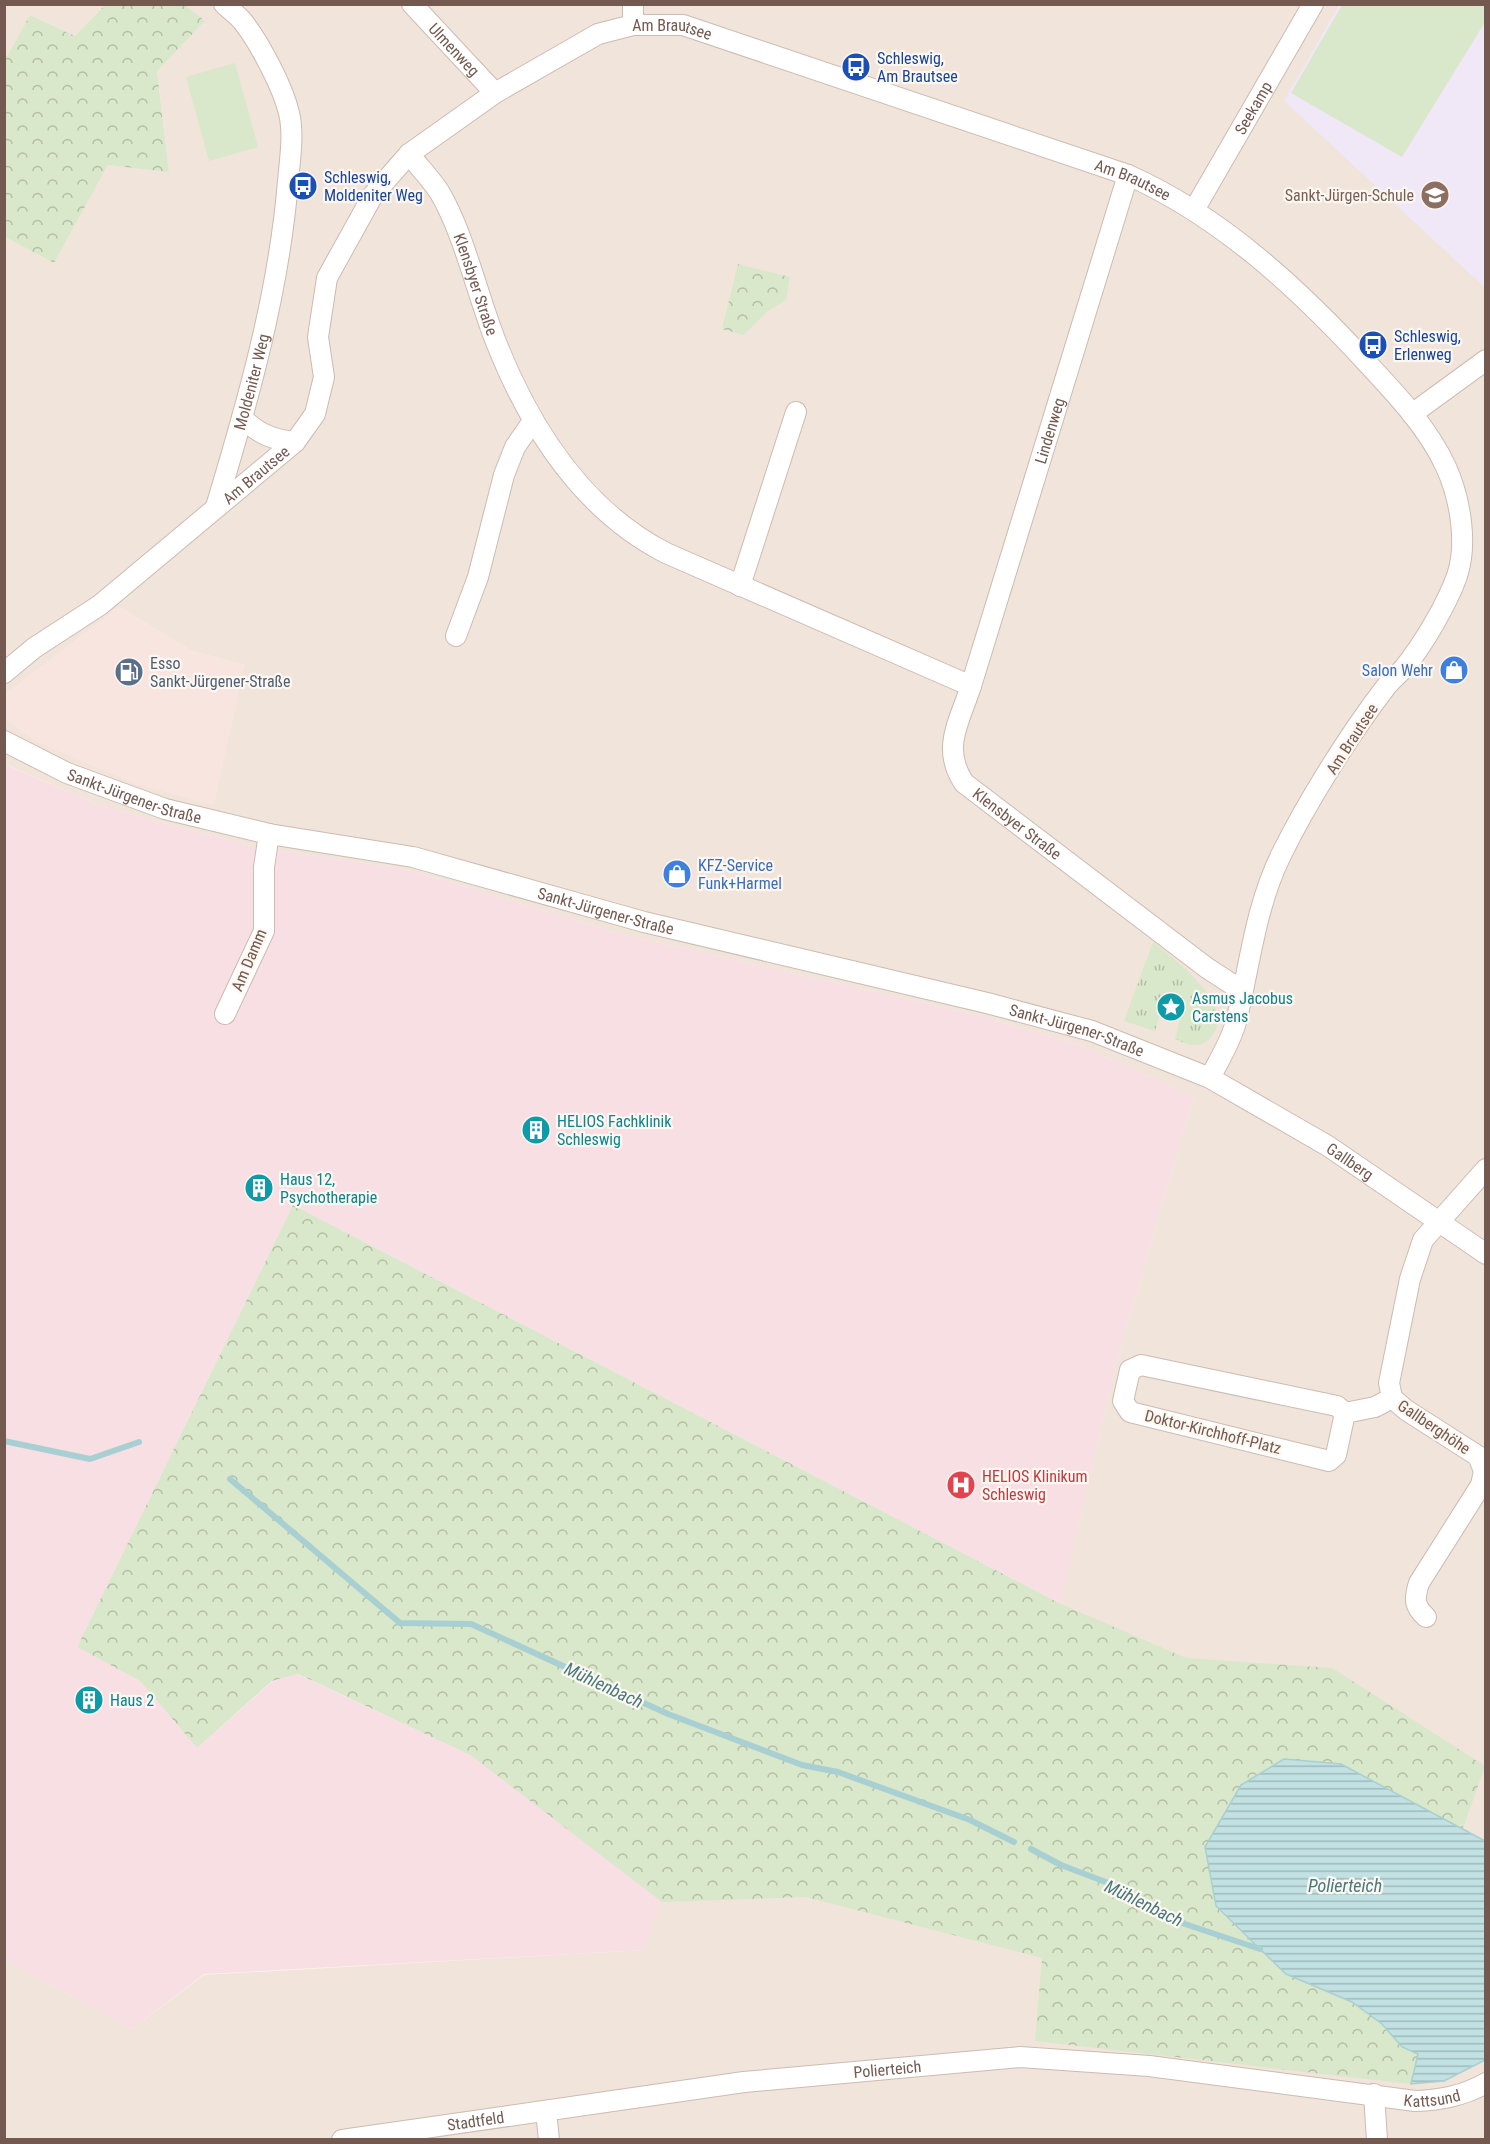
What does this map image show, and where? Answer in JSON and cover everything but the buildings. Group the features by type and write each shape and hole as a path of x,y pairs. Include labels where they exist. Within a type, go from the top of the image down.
{"street":[{"name":"Moldeniter Weg","path":"216,507 242,418 279,248 291,149 289,113 269,66 244,22 224,4"},
{"name":"Ulmenweg","path":"412,4 495,93"},
{"path":"633,4 633,25"},
{"name":"Seekamp","path":"1194,210 1313,4"},
{"name":"Am Brautsee","path":"216,507 295,442 315,414 324,377 318,337 327,278 373,195 409,154 495,93 598,34 633,25 683,25 1128,175 1159,189 1194,210 1258,257 1331,323 1412,414 1446,467 1463,526 1463,547 1458,573 1420,642 1405,666 1386,687 1349,743 1281,855 1260,906 1235,1024 1210,1078"},
{"name":"Klensbyer Straße","path":"409,154 440,193 497,344 533,421 562,465 602,510 649,544 971,686 951,750 955,769 964,783 1207,968 1241,990"},
{"name":"Lindenweg","path":"971,686 1128,175"},
{"path":"1412,414 1485,360"},
{"path":"740,585 796,412"},
{"name":"Am Brautsee","path":"242,418 255,430 273,440 295,442"},
{"path":"456,636 478,577 508,466 515,447 533,421"},
{"path":"4,673 34,648 100,605 216,507"},
{"name":"Sankt-Jürgener-Straße","path":"4,741 67,773 165,808 269,834 413,857 644,922 998,1005 1092,1031 1210,1078"},
{"name":"Am Damm","path":"225,1014 264,931 264,867 269,834"},
{"name":"Gallberg","path":"1210,1078 1329,1146 1485,1254"},
{"name":"Gallberghöhe","path":"1426,1617 1416,1607 1415,1596 1419,1583 1481,1485 1484,1471 1478,1456 1406,1410 1392,1398 1389,1383 1410,1279 1423,1240 1485,1169"},
{"name":"Doktor-Kirchhoff-Platz","path":"1141,1365 1337,1406 1345,1413 1336,1455 1329,1461 1130,1412 1123,1401 1130,1370 1141,1365"},
{"path":"1345,1413 1375,1407 1392,1398"},
{"name":"Polierteich","path":"546,2111 744,2082 1020,2057 1149,2066 1374,2094"},
{"name":"Kattsund","path":"1374,2094 1415,2101 1439,2100 1470,2092 1485,2083"},
{"path":"1374,2094 1377,2139"},
{"path":"546,2111 549,2139"},
{"name":"Stadtfeld","path":"342,2139 546,2111"}],"shaded area":[{"path":"5,5 105,5 75,36 30,15 5,60"},
{"path":"185,5 1485,5 1485,2139 5,2139 5,1960 132,2029 204,1975 644,1950 472,1756 1061,1603 1115,1367 1194,1096 1079,1045 974,1014 628,936 406,869 255,847 104,807 5,764 5,718 39,743 245,665 192,651 119,607 5,695 5,237 54,263 108,165 169,171 157,71 205,21"},
{"name":"Sankt-Jürgen-Schule","path":"1339,5 1485,5 1485,288 1284,101"},
{"path":"119,607 192,651 245,665 214,805 136,784 39,743 5,718 5,695"},
{"name":"HELIOS Klinikum Schleswig","path":"4,764 104,807 255,847 406,869 628,936 974,1014 1079,1045 1194,1096 1115,1367 1061,1604 293,1205 77,1647 140,1681 197,1748 273,1681 297,1674 472,1756 662,1902 644,1950 204,1974 132,2029 5,1960"}],"green space":[{"path":"105,5 185,5 205,21 157,71 169,172 108,165 54,263 5,237 5,60 30,15 75,36"},
{"path":"1342,5 1485,5 1485,22 1402,157 1291,93"},
{"path":"235,63 258,147 209,161 186,77"},
{"path":"738,264 790,277 786,300 768,311 743,335 722,329"},
{"path":"1153,942 1189,972 1211,999 1217,1013 1217,1027 1209,1039 1201,1044 1192,1045 1175,1039 1183,1006 1164,1001 1155,1031 1124,1021"},
{"path":"293,1205 1061,1604 1186,1658 1332,1668 1485,1766 1463,1828 1485,1841 1485,2060 1444,2081 1411,2084 1035,2041 1042,1958 806,1897 662,1902 472,1756 298,1674 272,1681 197,1748 140,1681 77,1647"}],"water":[{"name":"Polierteich","path":"1284,1759 1341,1764 1485,1841 1485,2060 1444,2081 1411,2084 1418,2054 1402,2047 1382,2024 1352,2002 1286,1974 1216,1906 1205,1847 1241,1785"}],"waterway":[{"name":"Mühlenbach","path":"4,1441 90,1459 139,1442"},
{"name":"Mühlenbach","path":"230,1479 400,1623 471,1624 668,1714 802,1765 838,1772 970,1820 1014,1842"},
{"name":"Mühlenbach","path":"1031,1849 1061,1865 1111,1884 1185,1924 1260,1949"}],"place":[{"name":"Schleswig, Am Brautsee","path":"856,67"},
{"name":"Schleswig, Moldeniter Weg","path":"303,186"},
{"name":"Sankt-Jürgen-Schule","path":"1435,195"},
{"name":"Schleswig, Erlenweg","path":"1373,345"},
{"name":"Salon Wehr","path":"1454,670"},
{"name":"Esso Sankt-Jürgener-Straße","path":"129,672"},
{"name":"KFZ-Service Funk+Harmel","path":"677,874"},
{"name":"Asmus Jacobus Carstens","path":"1171,1007"},
{"name":"HELIOS Fachklinik Schleswig","path":"536,1130"},
{"name":"Haus 12, Psychotherapie","path":"259,1188"},
{"name":"HELIOS Klinikum Schleswig","path":"961,1485"},
{"name":"Haus 2","path":"89,1700"}]}
